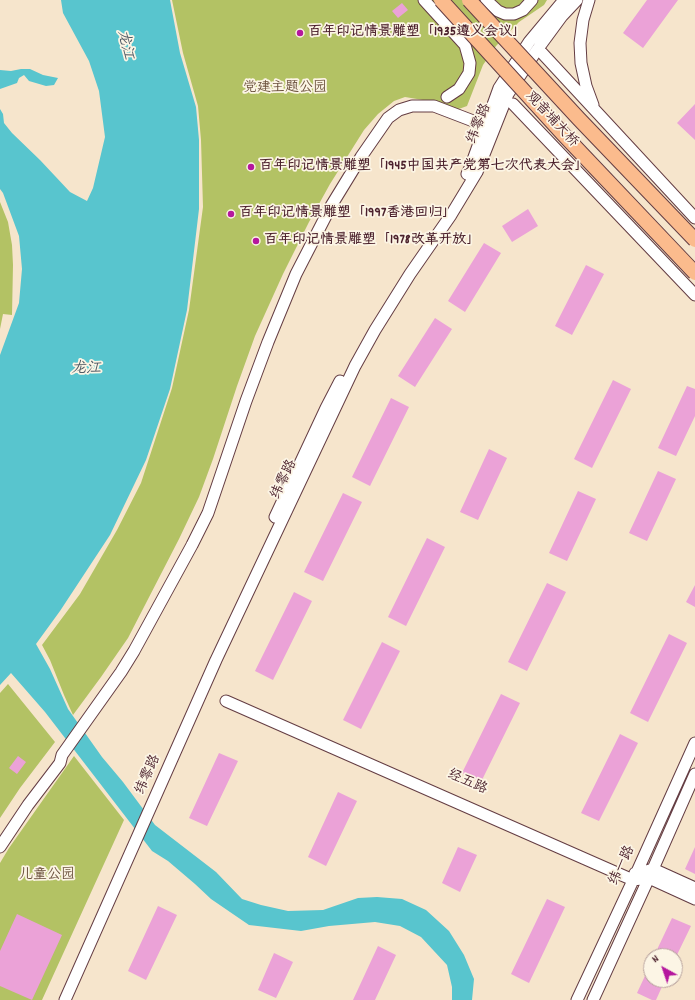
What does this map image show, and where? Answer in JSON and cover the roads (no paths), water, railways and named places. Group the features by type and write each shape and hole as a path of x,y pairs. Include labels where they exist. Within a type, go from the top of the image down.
{"main road":[{"name":"观音埔大桥","path":"441,0 563,134 695,273"},
{"name":"观音埔大桥","path":"469,0 579,119 695,240"}],"street":[{"path":"424,0 465,46 470,63 469,73 466,79 459,89 447,97"},
{"path":"486,0 498,11 505,14 514,14 523,10 532,0"},
{"name":"纬零路","path":"58,1000 210,658 326,408 370,327 447,210 470,168 499,88 530,42 564,0"},
{"name":"纬零路","path":"65,1000 216,660 355,366 375,330 410,274 451,215 476,172 508,94 537,50 562,16 577,0"},
{"path":"590,0 583,20 580,44 586,86 594,110"},
{"path":"542,53 695,218"},
{"path":"513,104 695,295"},
{"path":"0,847 28,805 60,763 62,755 121,672 192,545 208,513 246,401 296,274 331,206 361,157 388,118 398,110 412,106 434,106 481,124"},
{"name":"经五路","path":"226,698 634,877"},
{"name":"纬一路","path":"577,1000 695,743"},
{"name":"纬一路","path":"593,1000 695,774"},
{"path":"651,873 695,899"},
{"path":"634,877 651,873 695,888"}],"water":[{"name":"龙江","path":"61,0 170,0 180,53 196,107 199,140 199,209 187,310 170,389 146,460 110,535 60,611 36,644 50,669 68,709 102,757 155,825 216,872 242,899 288,911 323,910 358,898 377,897 402,899 426,910 449,931 464,955 474,979 472,1000 452,1000 452,987 447,965 421,937 400,926 375,922 329,926 301,931 249,925 211,899 168,861 152,851 45,712 11,673 0,685 0,355 19,303 22,269 19,236 3,193 0,189 0,109 3,114 4,123 12,133 70,192 87,201 93,188 105,137 99,91 89,61 63,13"},
{"path":"30,69 43,75 58,78 54,85 46,86 29,81 24,75 19,78 17,83 0,89 0,70 11,71"}],"place":[{"name":"百年印记情景雕塑「1935遵义会议」","path":"300,33"},
{"name":"百年印记情景雕塑「1945中国共产党第七次代表大会」","path":"251,167"},
{"name":"百年印记情景雕塑「1997香港回归」","path":"231,214"},
{"name":"百年印记情景雕塑「1978改革开放」","path":"256,241"}],"park label":[{"name":"党建主题公园","path":"285,89"},
{"name":"儿童公园","path":"47,876"}]}
